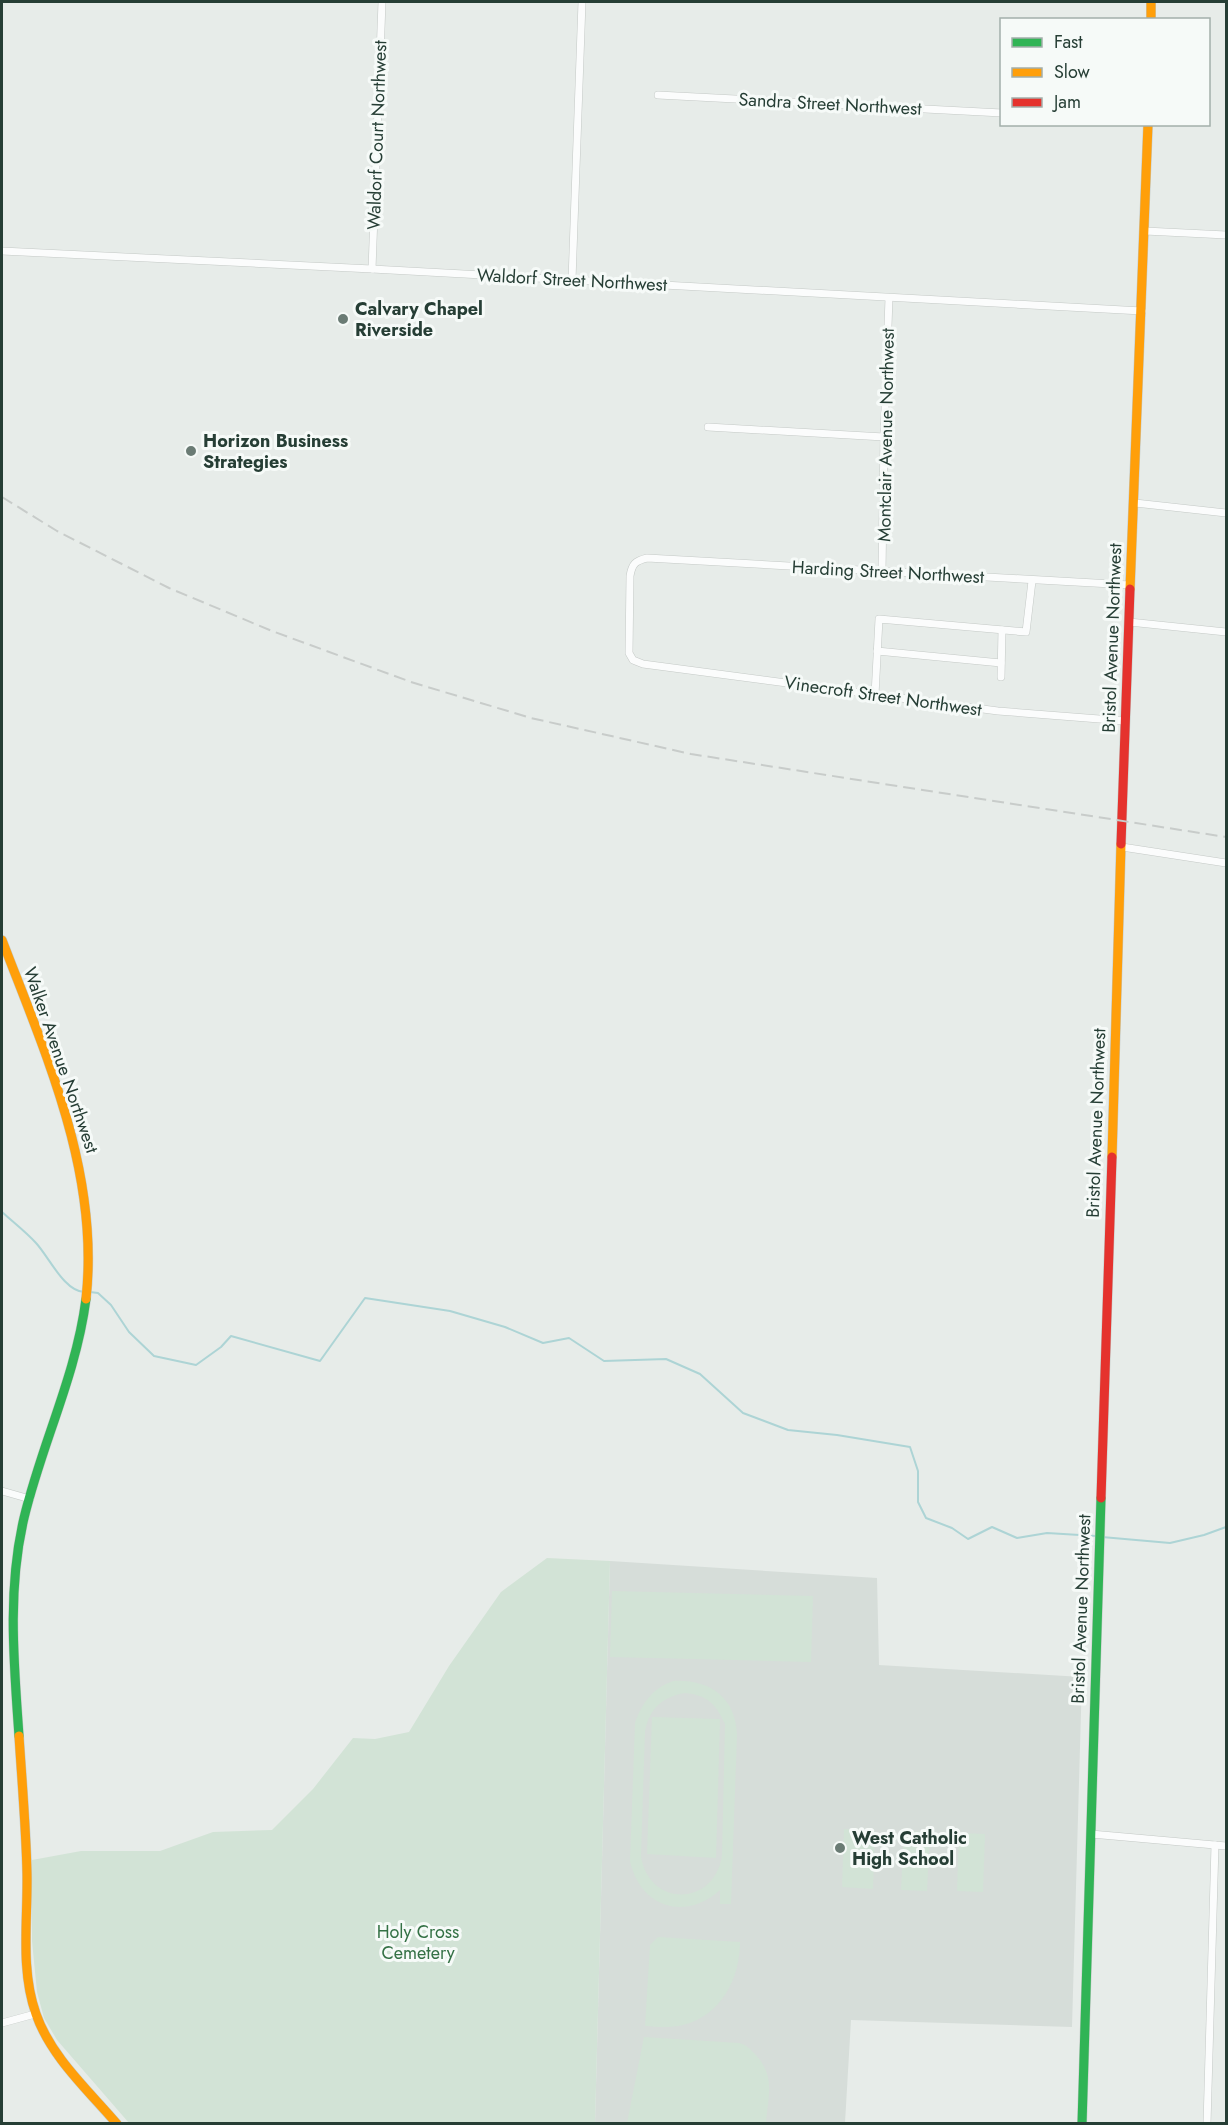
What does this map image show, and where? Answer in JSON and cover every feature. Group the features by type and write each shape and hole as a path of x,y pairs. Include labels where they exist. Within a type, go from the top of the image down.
{"street":[{"name":"Waldorf Court Northwest","path":"372,269 382,2"},
{"path":"572,280 582,2"},
{"path":"1151,2 1151,18"},
{"name":"Sandra Street Northwest","path":"657,95 1000,113"},
{"name":"Bristol Avenue Northwest","path":"1082,2124 1128,622 1135,504 1148,126"},
{"path":"1144,231 1227,235"},
{"name":"Waldorf Street Northwest","path":"2,251 1142,311"},
{"name":"Montclair Avenue Northwest","path":"882,572 889,298"},
{"path":"708,427 884,436"},
{"path":"1135,504 1227,513"},
{"name":"Harding Street Northwest","path":"643,664 633,660 629,653 630,576 632,565 647,558 1130,585"},
{"path":"875,695 879,618 1026,632 1032,580"},
{"path":"1128,622 1227,632"},
{"path":"1001,677 1002,630"},
{"path":"878,651 1001,663"},
{"name":"Vinecroft Street Northwest","path":"643,664 998,711 1125,721"},
{"path":"1122,847 1227,863"},
{"name":"Walker Avenue Northwest","path":"2,940 67,1116 79,1160 87,1219 89,1266 81,1334 69,1382 30,1498 19,1539 12,1606 27,1872 27,1969 35,2014 47,2037 62,2060 113,2121"},
{"path":"2,1491 30,1498"},
{"path":"1091,1834 1227,1846"},
{"path":"1207,2124 1215,1845"},
{"path":"2,2023 35,2014"}],"shaded area":[{"name":"West Catholic High School","path":"610,1561 877,1578 879,1665 1082,1677 1072,2027 851,2020 845,2123 595,2124"}],"green space":[{"name":"Holy Cross Cemetery","path":"547,1558 610,1561 595,2123 129,2123 57,2040 44,2018 37,1992 32,1941 32,1860 81,1851 160,1851 213,1832 272,1830 313,1789 353,1738 375,1739 409,1732 449,1666 501,1592"},
{"path":"612,1591 813,1596 811,1662 610,1657"},
{"path":"673,1681 686,1681 709,1687 726,1701 732,1710 737,1735 731,1904 720,1904 720,1890 706,1900 693,1905 679,1907 666,1905 654,1899 643,1889 635,1877 630,1861 635,1723 649,1697","holes":["685,1693 705,1698 718,1711 725,1724 722,1855 717,1872 708,1884 695,1892 682,1895 668,1892 656,1885 646,1873 641,1856 647,1723 658,1705 670,1697"]},
{"path":"652,1717 720,1719 716,1858 647,1854"},
{"path":"844,1829 875,1831 873,1889 842,1887"},
{"path":"904,1831 930,1832 927,1891 901,1890"},
{"path":"959,1833 985,1834 983,1892 957,1891"},
{"path":"658,1937 740,1942 736,1969 726,1994 708,2013 683,2025 645,2026 650,1945"},
{"path":"644,2037 739,2043 746,2046 762,2062 766,2071 769,2095 766,2123 627,2123"}],"waterway":[{"path":"2,1212 36,1243 63,1280 84,1292"},
{"path":"90,1292 98,1293 111,1305 129,1332 154,1356 196,1365 221,1347 231,1336 320,1361 365,1298 450,1311 505,1327 543,1343 569,1338 604,1361 666,1359 700,1374 743,1413 788,1430 837,1435 910,1447 918,1471 918,1502 926,1518 952,1528 968,1539 992,1527 1017,1538 1047,1533 1096,1536"},
{"path":"1102,1537 1170,1543 1226,1527"}],"railway":[{"path":"2,497 57,531 169,588 272,631 411,682 531,718 691,754 1226,837"}],"traffic: fast":[{"path":"19,1736 13,1627 15,1572 19,1545 31,1490 75,1355 86,1299"},
{"path":"1082,2124 1101,1498"}],"traffic: slow":[{"path":"1151,2 1151,18"},
{"path":"1130,589 1148,126"},
{"path":"1112,1157 1121,844"},
{"path":"2,940 52,1071 77,1160 85,1206 88,1252 86,1299"},
{"path":"19,1736 25,1822 26,1962 31,1997 36,2014 51,2045 71,2072 117,2124"}],"traffic: jam":[{"path":"1121,844 1130,589"},
{"path":"1101,1498 1112,1157"}],"place":[{"name":"Calvary Chapel Riverside","path":"343,319"},
{"name":"Horizon Business Strategies","path":"191,451"},
{"name":"West Catholic High School","path":"840,1848"}]}
